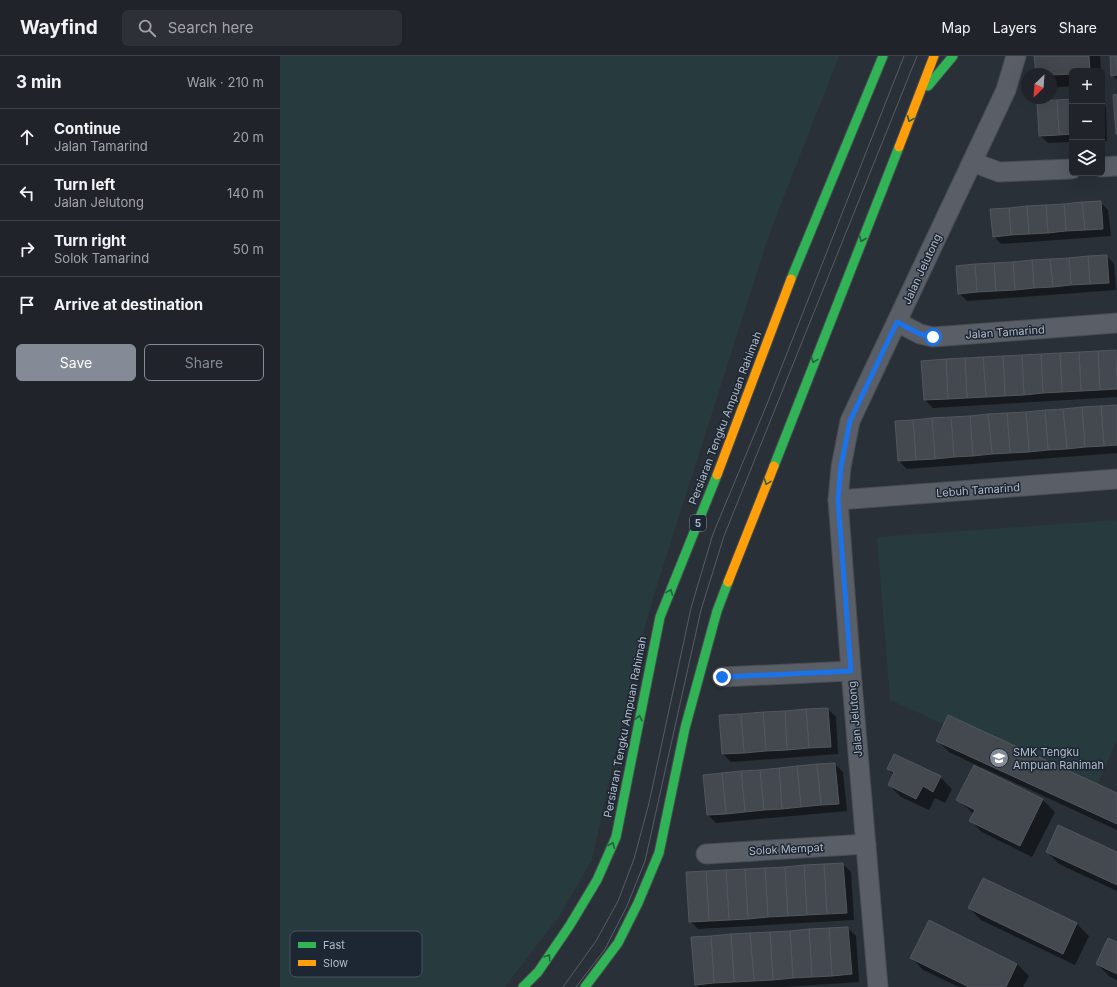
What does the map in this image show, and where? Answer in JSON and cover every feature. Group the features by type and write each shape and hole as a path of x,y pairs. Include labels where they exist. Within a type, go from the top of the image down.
{"highway":[{"name":"Persiaran Tengku Ampuan Rahimah","path":"523,987 538,972 570,925 597,880 616,837 660,617 715,481 789,284 883,56"},
{"path":"586,987 618,943 638,903 659,853 685,728 717,611 934,56"},
{"path":"918,99 953,56"}],"street":[{"name":"Jalan Jelutong","path":"878,987 838,500 841,466 850,421 1006,90 1016,56"},
{"path":"972,162 999,172 1069,169"},
{"path":"1105,167 1117,166"},
{"name":"Jalan Tamarind","path":"897,322 920,334 933,337 1117,323"},
{"name":"Lebuh Tamarind","path":"838,500 1117,479"},
{"path":"722,677 851,671"},
{"name":"Solok Mempat","path":"706,854 866,844"}],"green space":[{"path":"280,56 839,56 769,235 654,595 635,663 592,860 558,918 505,987 280,987"},
{"path":"1117,520 1117,740 1094,792 890,700 877,537"}],"building":[{"path":"1034,56 1089,56 1090,68 1069,68 1069,74 1057,75 1057,68 1035,68"},
{"path":"1110,56 1117,56 1117,75 1111,76"},
{"path":"1117,94 1117,134 1116,134 1113,95"},
{"path":"1069,99 1069,134 1059,135 1057,100"},
{"path":"1057,100 1059,135 1039,136 1037,104 1057,104"},
{"path":"1101,201 1103,229 1085,230 1082,202"},
{"path":"1082,202 1085,230 1066,231 1064,204"},
{"path":"1064,204 1066,231 1048,233 1046,205"},
{"path":"1046,205 1048,233 1029,234 1027,206"},
{"path":"1027,206 1029,234 1011,235 1009,208"},
{"path":"1009,208 1011,235 993,237 990,209"},
{"path":"1107,255 1109,283 1090,284 1088,256"},
{"path":"1088,256 1090,284 1071,285 1069,258"},
{"path":"1069,258 1071,285 1053,287 1050,259"},
{"path":"1050,259 1053,287 1034,288 1032,260"},
{"path":"1032,260 1034,288 1015,290 1013,262"},
{"path":"1013,262 1015,290 996,291 994,263"},
{"path":"994,263 996,291 977,292 975,264"},
{"path":"975,264 977,292 958,294 956,266"},
{"path":"1116,350 1117,389 1100,390 1098,351"},
{"path":"1098,351 1100,390 1081,391 1079,352"},
{"path":"1079,352 1081,391 1062,392 1060,353"},
{"path":"1060,353 1062,392 1043,393 1041,354"},
{"path":"1041,354 1043,393 1024,395 1022,355"},
{"path":"1022,355 1024,395 1005,396 1003,356"},
{"path":"1003,356 1005,396 986,397 983,357"},
{"path":"983,357 986,397 967,398 965,358"},
{"path":"965,358 967,398 948,399 946,359"},
{"path":"946,359 948,399 924,400 921,361"},
{"path":"1117,405 1117,445 1104,446 1101,406"},
{"path":"1101,406 1104,446 1085,447 1082,407"},
{"path":"1082,407 1085,447 1067,449 1063,409"},
{"path":"1063,409 1067,449 1048,450 1045,410"},
{"path":"1045,410 1048,450 1029,452 1026,412"},
{"path":"1026,412 1029,452 1010,453 1007,413"},
{"path":"1007,413 1010,453 992,454 988,414"},
{"path":"988,414 992,454 973,456 970,416"},
{"path":"970,416 973,456 954,457 951,417"},
{"path":"951,417 954,457 935,459 932,418"},
{"path":"932,418 935,459 916,460 913,420"},
{"path":"913,420 916,460 898,461 895,421"},
{"path":"828,708 831,747 809,748 806,709"},
{"path":"806,709 809,748 787,750 785,711"},
{"path":"785,711 787,750 766,751 763,712"},
{"path":"763,712 766,751 744,753 741,714"},
{"path":"741,714 744,753 722,754 719,715"},
{"path":"948,715 1117,793 1117,824 936,741"},
{"path":"894,754 941,776 933,792 923,786 916,799 888,785 894,772 887,769"},
{"path":"835,763 839,804 821,805 817,764"},
{"path":"817,764 821,805 801,807 797,766"},
{"path":"974,765 1043,799 1020,846 969,821 975,810 956,800"},
{"path":"797,766 801,807 782,809 779,768"},
{"path":"779,768 782,809 764,810 760,770"},
{"path":"760,770 764,810 745,812 741,771"},
{"path":"741,771 745,812 726,814 722,773"},
{"path":"722,773 726,814 707,815 703,775"},
{"path":"1058,825 1117,852 1117,885 1046,852"},
{"path":"843,863 847,913 827,914 824,864"},
{"path":"824,864 827,914 807,915 804,865"},
{"path":"804,865 807,915 788,916 785,867"},
{"path":"785,867 788,916 768,917 765,868"},
{"path":"765,868 768,917 748,919 745,869"},
{"path":"745,869 748,919 729,920 726,870"},
{"path":"726,870 729,920 709,921 706,871"},
{"path":"706,871 709,921 689,922 686,872"},
{"path":"983,878 1077,923 1063,954 968,908"},
{"path":"929,920 1017,964 1006,987 969,987 910,958"},
{"path":"848,927 852,974 832,976 829,928"},
{"path":"829,928 832,976 812,977 809,929"},
{"path":"809,929 812,977 793,978 790,931"},
{"path":"790,931 793,978 773,980 770,932"},
{"path":"770,932 773,980 754,981 750,933"},
{"path":"750,933 754,981 734,982 731,934"},
{"path":"731,934 734,982 714,983 711,936"},
{"path":"711,936 714,983 695,985 691,937"},
{"path":"1108,938 1117,942 1117,974 1096,964"}],"tram line":[{"path":"563,987 596,941 618,901 634,859 649,803 691,608 713,534 767,404 904,56"},
{"path":"576,987 605,949 627,906 645,861 701,610 724,536 917,56"}],"traffic: fast":[{"path":"791,279 883,56"},
{"path":"928,86 953,56"},
{"path":"774,466 899,147"},
{"path":"523,987 538,972 570,925 597,880 616,837 660,617 717,475"},
{"path":"585,987 618,943 638,903 659,853 685,728 717,611 728,582"}],"traffic: slow":[{"path":"899,147 934,56"},
{"path":"717,475 791,279"},
{"path":"728,582 774,466"}],"place":[{"name":"SMK Tengku Ampuan Rahimah","path":"999,758"}],"route":[{"path":"722,677 851,671 838,500 841,466 850,421 897,322 920,334 933,337"}]}
